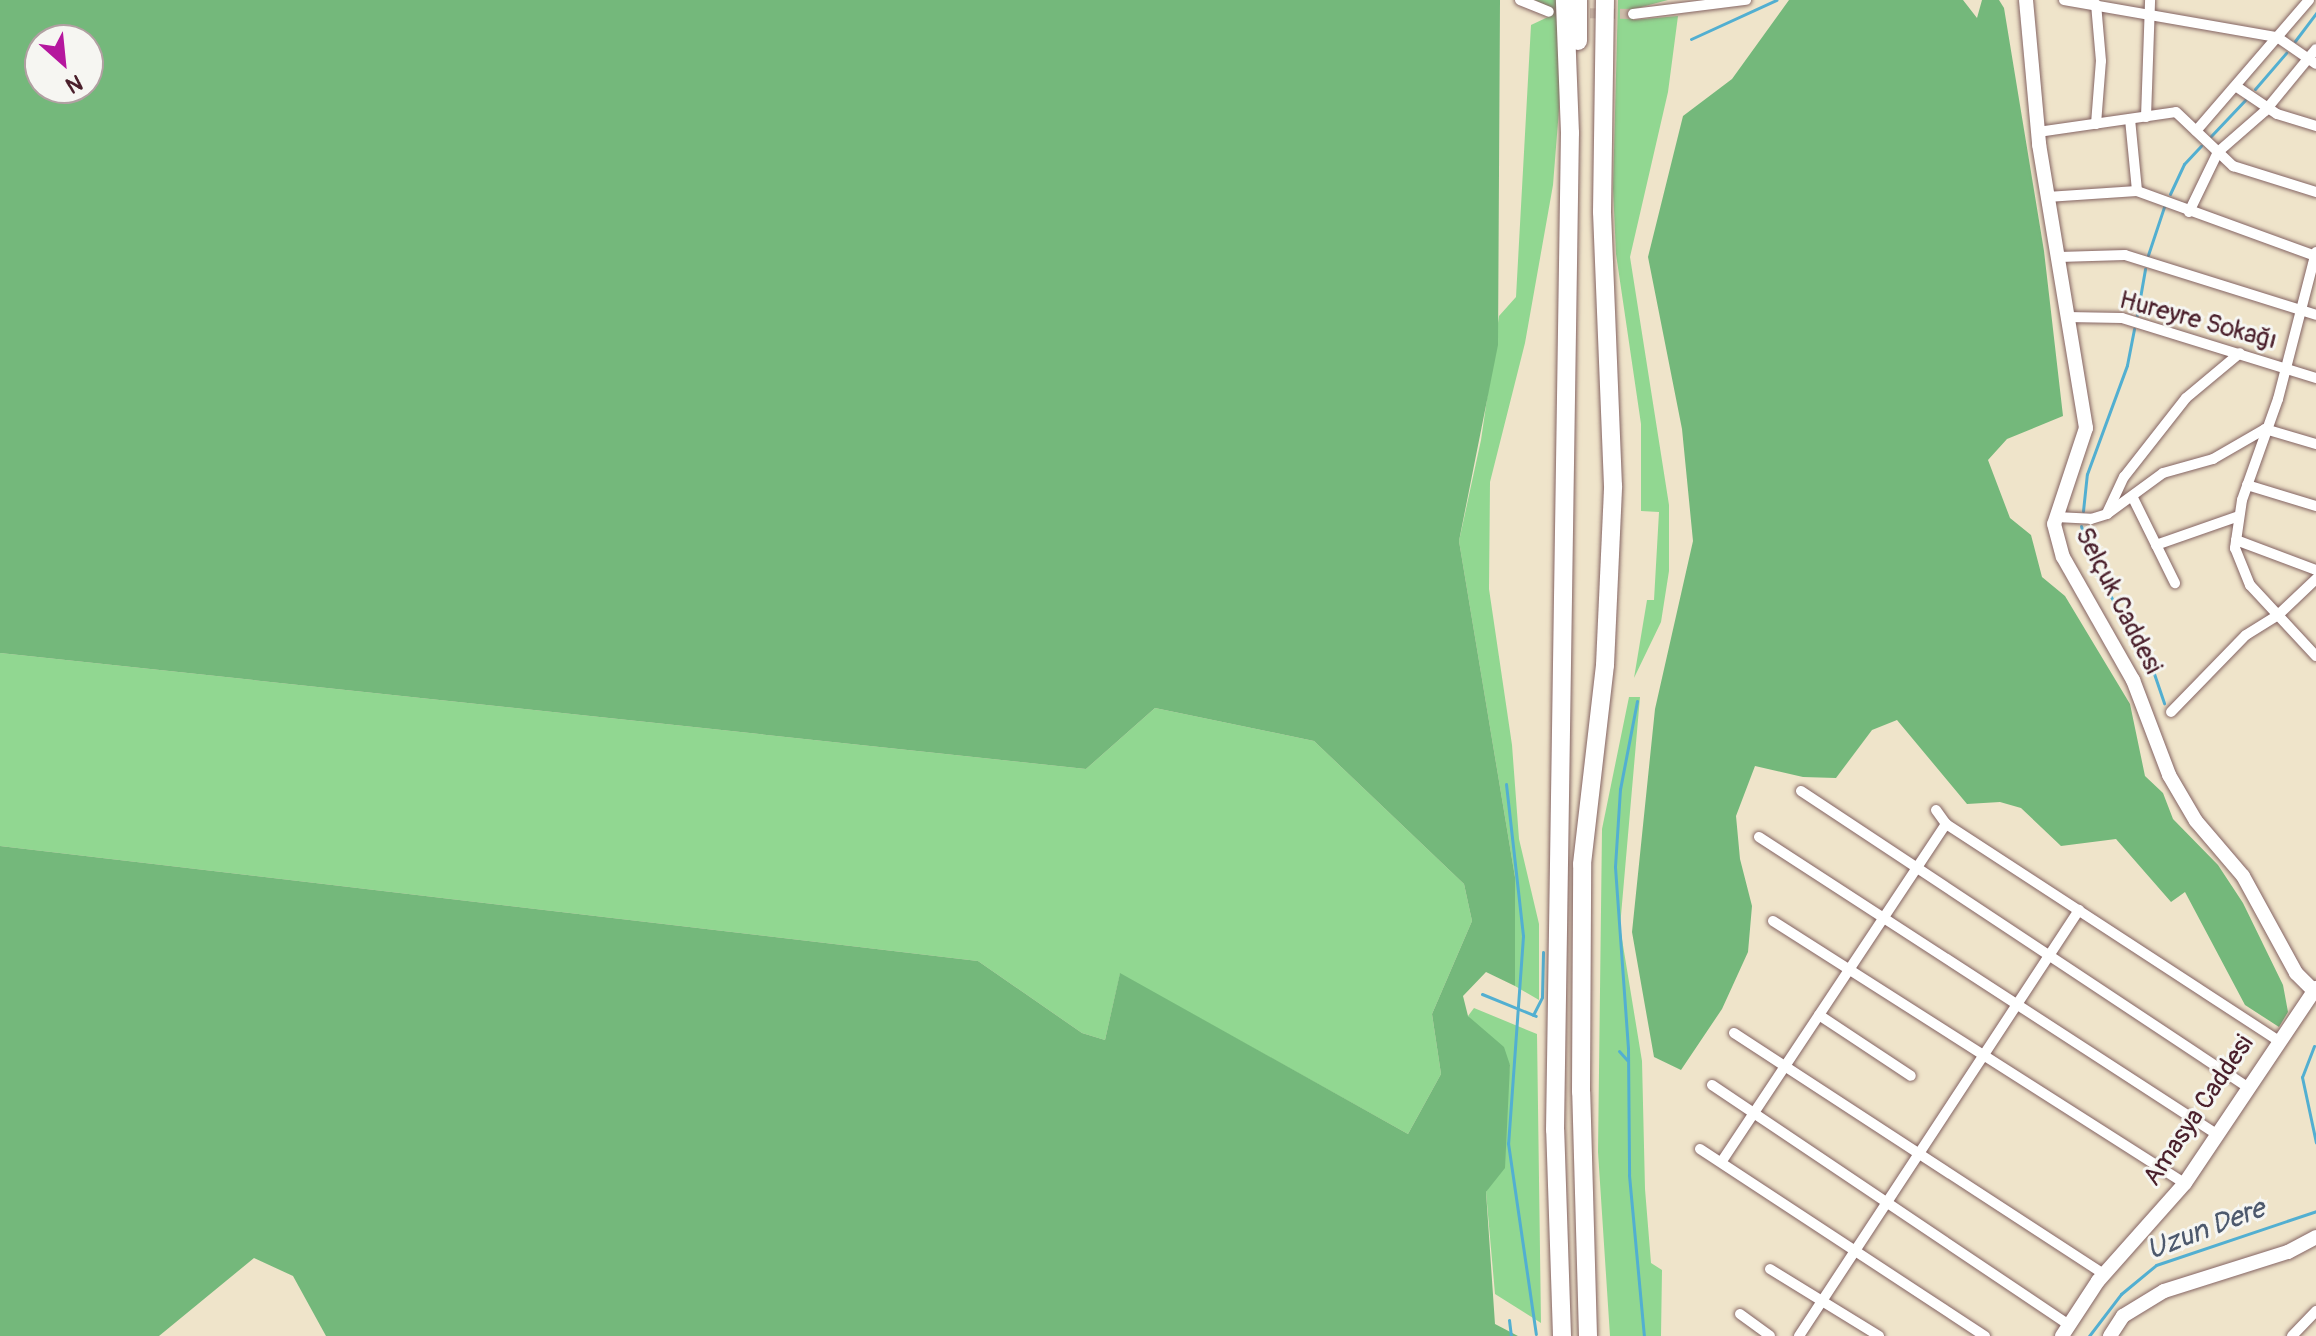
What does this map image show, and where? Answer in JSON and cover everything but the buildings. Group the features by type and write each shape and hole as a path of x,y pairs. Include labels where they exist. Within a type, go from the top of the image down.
{"highway":[{"path":"1565,0 1570,133"},
{"path":"1562,1336 1555,1130 1570,133 1578,0"},
{"path":"1588,1336 1581,1151 1582,864 1605,665 1613,486 1602,212 1605,0"}],"street":[{"path":"1520,0 1549,12"},
{"path":"1633,14 1746,0"},
{"name":"Selçuk Caddesi","path":"2026,0 2047,197 2086,428 2056,517 2063,557 2133,680 2169,775 2196,821 2243,876 2296,973 2315,990"},
{"path":"2064,0 2149,5 2279,39 2312,62"},
{"path":"2196,131 2279,39 2309,0"},
{"path":"2096,4 2101,61 2096,124"},
{"path":"2146,117 2149,5"},
{"path":"2189,212 2218,152 2268,108 2312,62 2316,49"},
{"path":"2237,87 2268,108 2316,126"},
{"path":"2038,132 2176,112 2233,166 2316,192"},
{"path":"2130,119 2137,191"},
{"path":"2047,197 2137,191 2189,212 2316,254 2247,485 2236,540 2250,585 2316,656"},
{"path":"2059,257 2125,255 2316,315"},
{"name":"Hureyre Sokağı","path":"2067,317 2122,318 2316,378"},
{"path":"2107,514 2124,477 2186,398 2240,353"},
{"path":"2056,517 2107,514 2133,498 2163,473 2213,459 2265,429 2316,444"},
{"path":"2247,485 2316,506"},
{"path":"2133,498 2175,583"},
{"path":"2156,545 2239,516"},
{"path":"2236,540 2316,570"},
{"path":"2171,712 2246,635 2277,616 2316,579"},
{"path":"1801,791 2246,1086"},
{"path":"1936,810 1946,824 2277,1040"},
{"path":"1722,1161 1946,824"},
{"path":"1759,837 2015,1007 2218,1135"},
{"path":"1799,1336 2079,910"},
{"path":"1773,921 1851,966 2185,1183"},
{"name":"Amasya Caddesi","path":"2066,1330 2104,1274 2185,1183 2246,1086 2315,990"},
{"path":"1819,1015 1911,1076"},
{"path":"1734,1033 2104,1274"},
{"path":"1712,1085 1888,1200 2066,1330"},
{"path":"1700,1149 1985,1336"},
{"path":"2110,1336 2123,1316 2164,1291 2288,1252 2316,1237"},
{"path":"1770,1269 1879,1336"},
{"path":"2292,1336 2316,1311"},
{"path":"1740,1314 1770,1336"}],"green space":[{"path":"0,0 1500,0 1498,345 1459,541 1515,877 1515,986 1486,972 1463,996 1468,1016 1504,1047 1510,1065 1505,1168 1486,1192 1495,1324 1518,1336 326,1336 293,1276 254,1258 159,1336 0,1336 0,846 978,961 1082,1033 1105,1040 1120,973 1408,1134 1441,1074 1432,1014 1472,921 1464,884 1314,741 1155,708 1086,769 0,653"},
{"path":"1535,0 1557,0 1563,59 1553,185 1525,343 1490,482 1489,589 1512,745 1519,839 1539,924 1539,1000 1515,986 1515,877 1459,541 1481,440 1499,316 1516,297 1531,25 1548,17 1549,7"},
{"path":"1618,0 1668,0 1634,9 1633,20 1678,16 1668,92 1630,257 1669,505 1669,571 1661,622 1634,678 1647,600 1654,600 1659,512 1641,511 1641,424 1616,254 1613,188"},
{"path":"1789,0 1963,0 1977,18 1982,0 1999,0 2004,8 2044,251 2063,416 2007,439 1988,460 2010,518 2031,535 2042,577 2065,596 2130,704 2145,776 2163,793 2173,819 2218,865 2243,903 2283,985 2288,1012 2279,1027 2245,1005 2185,892 2171,902 2116,839 2061,846 2021,808 2000,802 1967,804 1897,720 1872,730 1836,778 1803,777 1755,766 1736,816 1740,859 1752,906 1748,952 1722,1009 1681,1070 1654,1057 1632,932 1655,709 1693,541 1682,429 1648,257 1683,116 1732,79"},
{"path":"0,653 1086,769 1155,708 1314,741 1464,884 1472,921 1432,1014 1441,1074 1408,1134 1120,974 1105,1040 1082,1033 978,961 0,846"},
{"path":"1629,697 1640,697 1620,927 1642,1061 1645,1189 1651,1263 1662,1270 1661,1336 1610,1336 1598,1152 1602,829"},
{"path":"1474,1008 1537,1034 1541,1323 1495,1294 1486,1192 1494,1177 1510,1065 1468,1016"}],"waterway":[{"path":"1691,39 1776,0"},
{"path":"2295,41 2316,13"},
{"path":"2255,89 2286,53"},
{"path":"2211,136 2245,100"},
{"path":"2170,194 2184,164 2201,146"},
{"path":"2148,255 2164,207"},
{"path":"2137,315 2145,269"},
{"path":"2083,511 2087,474 2127,365 2134,329"},
{"path":"2081,526 2096,573 2148,656 2164,703"},
{"path":"1637,701 1620,789 1615,867 1628,1049 1629,1175 1644,1336"},
{"path":"1506,784 1523,936 1508,1143 1536,1334"},
{"path":"1533,1015 1542,997 1543,952"},
{"path":"1482,994 1536,1016"},
{"path":"2314,1046 2302,1077 2316,1143"},
{"path":"1619,1051 1627,1060"},
{"name":"Uzun Dere","path":"2089,1336 2121,1294 2156,1265 2316,1211"},
{"path":"1509,1320 1511,1336"}],"tunnel":[{"path":"1575,13 1633,14"}]}
